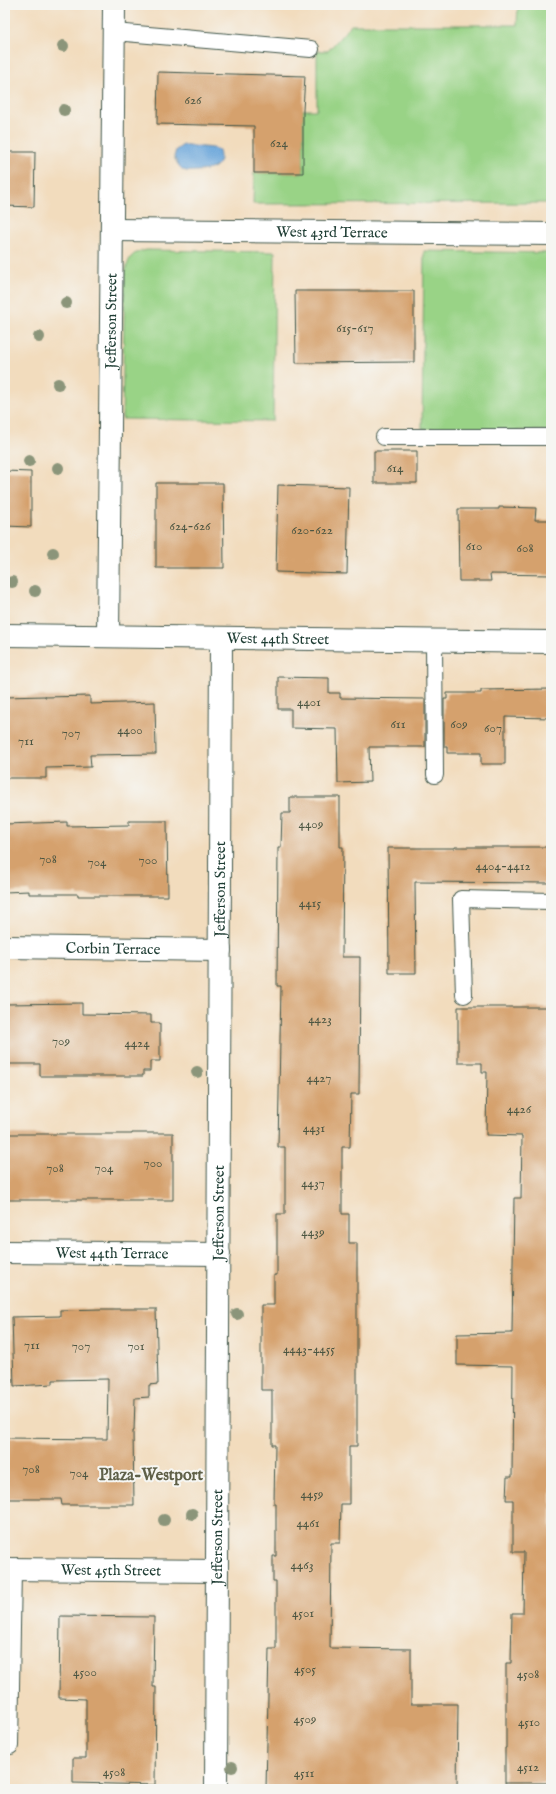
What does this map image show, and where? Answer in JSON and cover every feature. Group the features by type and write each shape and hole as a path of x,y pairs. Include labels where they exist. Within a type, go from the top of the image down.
{"street":[{"name":"Jefferson Street","path":"108,636 114,5"},
{"name":"West 43rd Terrace","path":"112,230 551,234"},
{"name":"West 44th Street","path":"5,635 551,642"},
{"name":"Jefferson Street","path":"216,1789 221,638"},
{"name":"Corbin Terrace","path":"5,947 220,950"},
{"name":"West 44th Terrace","path":"5,1252 219,1254"},
{"name":"West 45th Street","path":"9,1569 217,1571"}],"lane":[{"path":"114,32 311,49"},
{"path":"384,437 551,437"},
{"path":"434,641 435,775"},
{"path":"464,994 461,899 551,901"},
{"path":"9,1569 10,1746"}],"green space":[{"path":"518,5 551,5 551,203 253,204 254,173 303,173 303,110 317,110 317,51 328,51 351,25 517,25"},
{"path":"141,251 275,252 273,421 122,419 125,273 131,257"},
{"path":"424,251 551,253 551,431 422,429"}],"water":[{"path":"183,145 219,150 220,156 218,165 211,169 201,171 183,170 174,157 176,150"}],"building":[{"path":"158,72 305,76 303,110 303,173 254,173 254,126 157,124"},
{"path":"5,152 35,152 34,207 5,206"},
{"path":"295,291 414,291 414,362 296,363"},
{"path":"374,451 417,451 417,483 374,483"},
{"path":"5,471 31,472 31,527 5,526"},
{"path":"156,483 223,483 224,568 156,568"},
{"path":"278,485 349,487 347,574 276,572"},
{"path":"499,507 536,508 535,520 551,520 551,575 490,574 491,581 459,581 458,509 499,509"},
{"path":"278,677 329,678 329,693 340,693 340,698 425,699 425,747 369,747 370,782 338,783 337,729 291,728 291,709 278,709"},
{"path":"551,689 551,718 505,717 505,764 481,764 481,753 447,753 447,747 444,747 444,699 447,699 447,693 481,693 481,690"},
{"path":"90,696 90,704 155,702 156,754 90,755 91,767 46,768 46,778 6,778 5,697"},
{"path":"290,797 340,797 340,847 343,847 342,957 360,957 359,1094 351,1094 350,1147 342,1147 342,1214 349,1214 349,1243 357,1243 357,1446 349,1446 349,1504 341,1504 340,1543 331,1543 330,1648 411,1649 411,1704 458,1704 457,1789 266,1789 269,1649 276,1649 276,1581 273,1581 273,1556 276,1556 276,1504 274,1504 275,1445 272,1445 272,1390 261,1390 261,1305 274,1305 274,1275 277,1275 277,1214 285,1214 285,1147 278,1147 281,986 277,986 278,847 281,847 282,813 290,813"},
{"path":"129,821 167,821 168,896 78,896 78,894 29,894 29,891 5,892 5,824 67,822 67,826 129,825"},
{"path":"551,847 551,883 415,882 416,973 389,973 388,848"},
{"path":"82,1003 82,1014 151,1015 151,1023 160,1023 160,1061 150,1061 150,1071 143,1071 143,1076 40,1076 40,1064 5,1064 5,1004"},
{"path":"458,1007 551,1007 551,1783 505,1783 506,1663 511,1663 512,1613 523,1613 524,1552 513,1552 513,1500 506,1500 507,1477 512,1477 513,1366 457,1365 457,1334 512,1333 514,1198 521,1198 522,1136 486,1135 487,1072 482,1072 482,1063 458,1063"},
{"path":"173,1133 173,1200 5,1200 5,1134"},
{"path":"156,1309 158,1384 149,1385 149,1397 135,1398 133,1431 134,1505 62,1505 61,1499 5,1499 5,1438 107,1439 108,1379 53,1380 53,1384 14,1386 12,1317 60,1316 60,1310"},
{"path":"60,1616 154,1617 153,1687 156,1687 155,1785 73,1783 73,1758 86,1758 86,1699 59,1698"}],"district":[{"name":"Plaza-Westport","path":"151,1474"}]}
